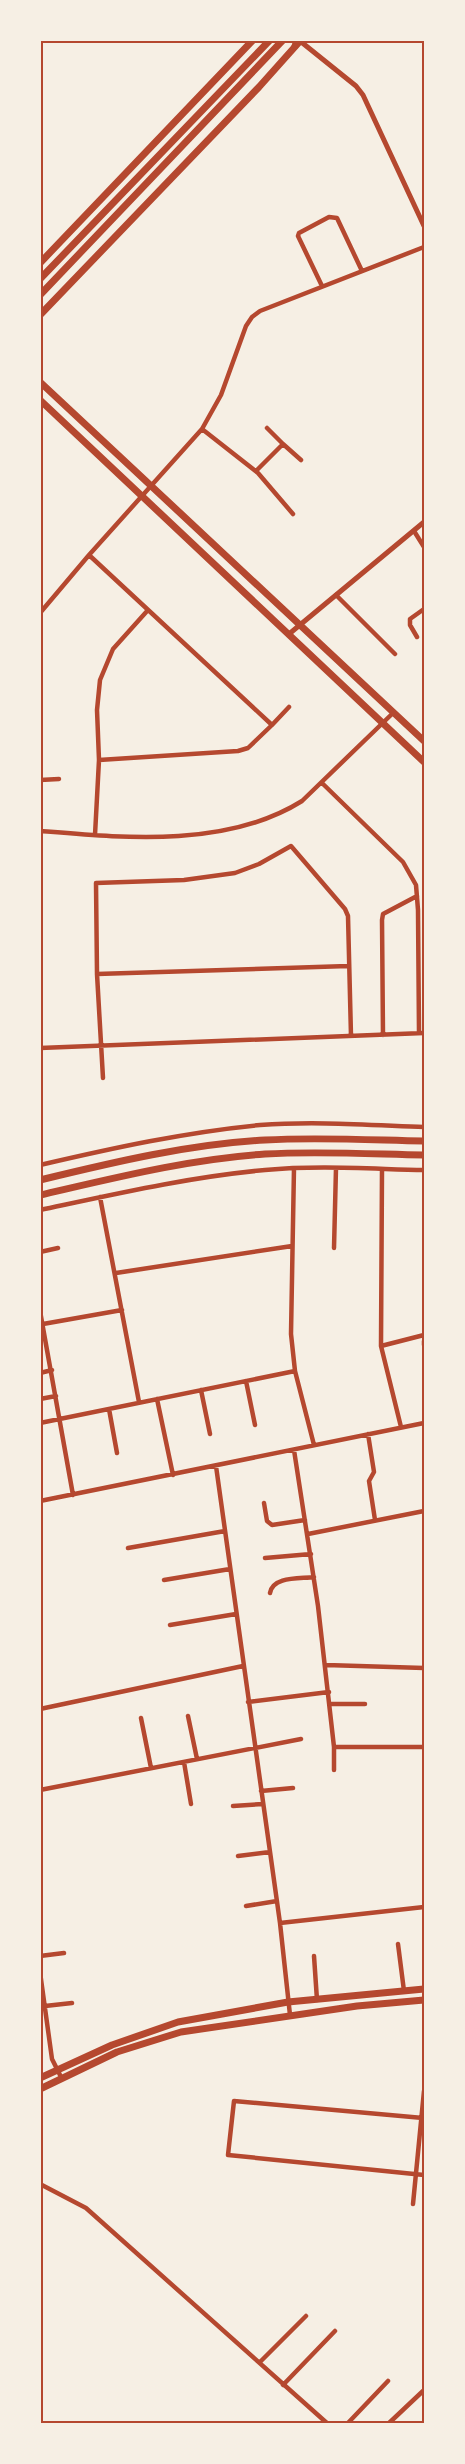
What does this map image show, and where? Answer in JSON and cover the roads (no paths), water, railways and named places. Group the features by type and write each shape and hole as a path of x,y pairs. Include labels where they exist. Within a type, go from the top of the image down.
{"main road":[{"path":"40,263 252,40"},
{"path":"40,279 270,40"},
{"path":"40,296 283,40"},
{"path":"40,315 260,87 299,42"},
{"path":"40,382 424,741"},
{"path":"40,400 424,762"},
{"path":"76,432 84,423"},
{"path":"40,1180 182,1150 264,1140 318,1138 424,1141"},
{"path":"40,1195 184,1164 265,1154 424,1155"},
{"path":"40,2078 112,2045 178,2022 288,2002 424,1989"},
{"path":"40,2089 117,2052 159,2037 207,2027 290,2015 424,2000"}],"street":[{"path":"299,42 356,86 363,95 424,226"},
{"path":"322,286 298,236 299,232 329,218 337,218 362,271"},
{"path":"40,613 202,429 221,395 246,326 252,316 424,247"},
{"path":"267,428 301,460"},
{"path":"202,429 256,471 293,514"},
{"path":"256,471 283,444"},
{"path":"289,634 424,522"},
{"path":"414,531 424,547"},
{"path":"89,555 272,725"},
{"path":"336,595 395,654"},
{"path":"417,637 410,626 410,619 424,609"},
{"path":"95,836 99,760 97,710 100,680 113,649 148,610"},
{"path":"99,760 238,751 248,748 289,707"},
{"path":"40,831 95,836 182,835 226,831 287,810 302,801 393,713"},
{"path":"40,780 59,779"},
{"path":"40,1048 422,1033 416,885 403,862 322,783"},
{"path":"103,1078 97,974 96,883 184,880 235,873 260,864 291,846 345,909 349,925 351,1036"},
{"path":"382,1035 383,914 417,896"},
{"path":"97,974 348,966"},
{"path":"40,1165 179,1136 263,1125 424,1127"},
{"path":"294,1168 291,1334 296,1371 314,1445"},
{"path":"40,1210 205,1177 294,1168 424,1170"},
{"path":"334,1248 336,1168"},
{"path":"382,1169 381,1346 401,1427"},
{"path":"100,1197 139,1402"},
{"path":"116,1273 292,1246"},
{"path":"40,1252 58,1248"},
{"path":"43,1323 122,1310"},
{"path":"40,1311 73,1495"},
{"path":"381,1346 424,1335"},
{"path":"40,1346 47,1345"},
{"path":"40,1373 52,1371"},
{"path":"40,1423 296,1371"},
{"path":"246,1381 255,1425"},
{"path":"201,1390 210,1434"},
{"path":"40,1399 56,1396"},
{"path":"157,1399 172,1475"},
{"path":"109,1409 117,1453"},
{"path":"40,1501 424,1423"},
{"path":"368,1434 374,1472 369,1481 375,1520"},
{"path":"294,1450 326,1665 334,1770"},
{"path":"216,1466 280,1923 290,2015"},
{"path":"264,1503 267,1521 272,1525 305,1520"},
{"path":"308,1534 424,1511"},
{"path":"128,1548 225,1531"},
{"path":"265,1558 311,1554"},
{"path":"164,1580 230,1569"},
{"path":"270,1593 271,1587 276,1582 314,1577"},
{"path":"170,1625 236,1614"},
{"path":"326,1665 424,1668"},
{"path":"40,1709 243,1666"},
{"path":"248,1702 329,1692"},
{"path":"330,1704 365,1704"},
{"path":"188,1716 197,1759"},
{"path":"141,1718 151,1768"},
{"path":"40,1791 300,1739"},
{"path":"334,1747 424,1747"},
{"path":"184,1761 191,1804"},
{"path":"261,1791 293,1788"},
{"path":"233,1806 263,1804"},
{"path":"238,1856 270,1852"},
{"path":"246,1906 277,1901"},
{"path":"280,1923 424,1907"},
{"path":"398,1944 404,1991"},
{"path":"40,1956 64,1953"},
{"path":"314,1956 317,2000"},
{"path":"40,1972 52,2059 62,2079"},
{"path":"45,2006 72,2003"},
{"path":"413,2204 424,2091"},
{"path":"423,2118 234,2100 228,2155 424,2175"},
{"path":"40,2184 87,2208 328,2424"},
{"path":"260,2362 306,2316"},
{"path":"283,2385 334,2331"},
{"path":"348,2424 388,2381"},
{"path":"388,2424 423,2391"}]}
